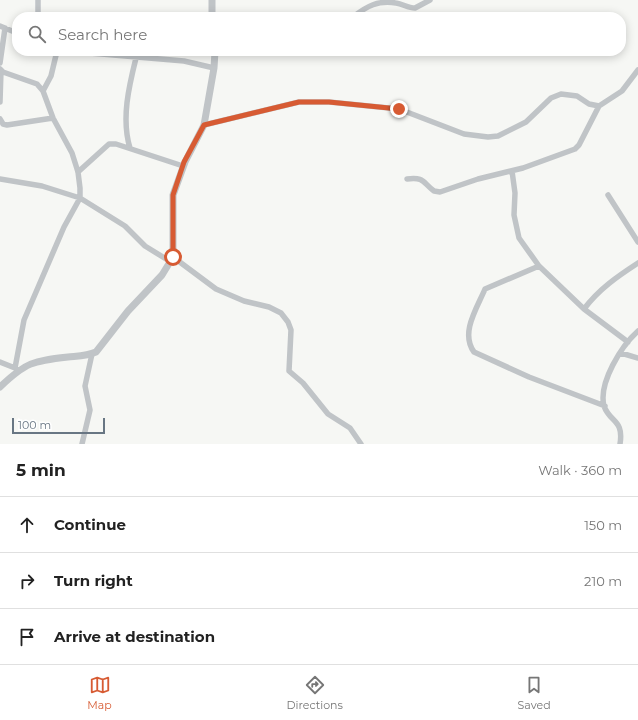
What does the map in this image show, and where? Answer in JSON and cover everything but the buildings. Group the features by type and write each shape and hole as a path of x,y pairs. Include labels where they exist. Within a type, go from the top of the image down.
{"street":[{"path":"38,0 38,12"},
{"path":"212,0 212,12"},
{"path":"360,12 378,1 387,0 415,8 430,0"},
{"path":"0,63 3,27"},
{"path":"44,91 51,76 56,56"},
{"path":"116,56 184,61 214,68"},
{"path":"0,387 16,369 26,365 46,360 92,354 99,350 128,311 162,275 172,260 173,195 183,166 204,125 215,56"},
{"path":"130,148 125,134 129,91 136,58"},
{"path":"0,102 1,70 37,84 44,91 53,118 72,152 78,172 80,198 64,227 24,320 16,369"},
{"path":"407,179 418,178 426,182 434,191 440,192 478,179 512,171 575,149 599,106 622,91 638,70"},
{"path":"204,125 299,102 329,102 399,109 464,134 488,138 498,136 526,122 551,98 561,94 577,96 589,104 599,106"},
{"path":"0,119 3,124 7,125 53,118"},
{"path":"78,172 109,144 116,144 130,148 183,166"},
{"path":"512,171 515,193 514,215 519,238 539,266 584,309 628,342"},
{"path":"0,179 42,186 80,198 125,226 145,246 172,260 216,289 244,301 270,308 281,313 288,322 291,330 289,371 303,383 328,414 350,428 361,444"},
{"path":"608,195 638,242"},
{"path":"584,309 602,289 638,263"},
{"path":"539,266 485,289 469,328 468,335 471,347 474,352 529,377 604,406 620,428 620,444"},
{"path":"604,406 605,387 608,375 620,353 638,331"},
{"path":"620,353 638,358"},
{"path":"82,444 90,410 85,386 92,354"},
{"path":"0,362 16,369"}],"route":[{"path":"173,257 173,195 184,162 204,125 235,119 299,102 329,102 399,109"}]}
